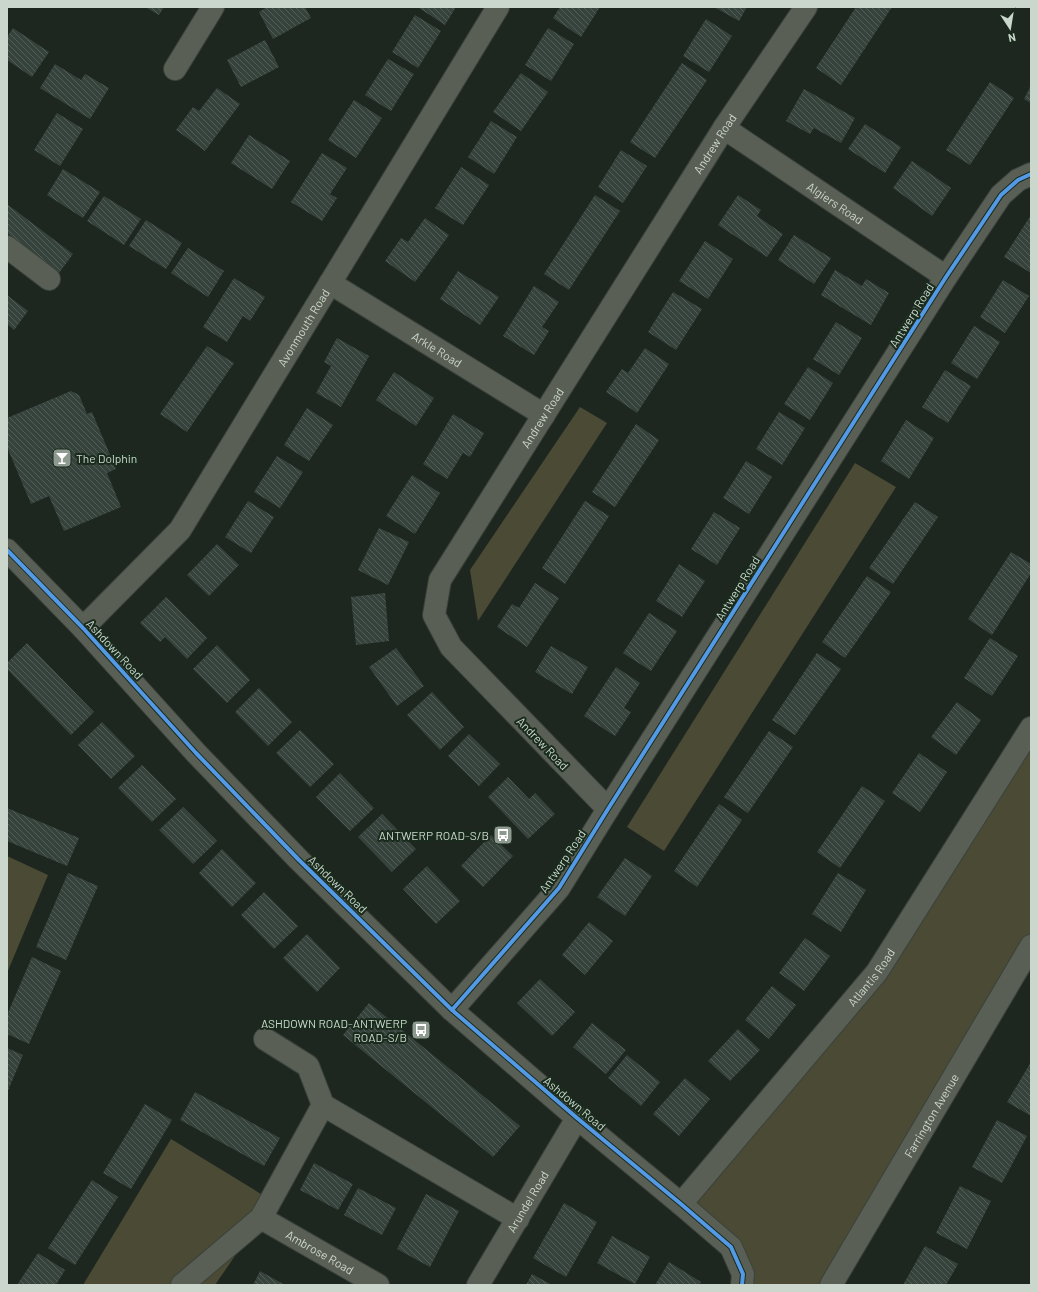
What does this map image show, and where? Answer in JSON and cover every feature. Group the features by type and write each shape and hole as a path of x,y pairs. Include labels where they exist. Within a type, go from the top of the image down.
{"street":[{"path":"175,69 213,7"},
{"name":"Avonmouth Road","path":"83,628 180,530 498,7"},
{"name":"Andrew Road","path":"608,809 451,647 434,615 440,580 724,128 806,7"},
{"name":"Algiers Road","path":"724,128 946,277"},
{"name":"Antwerp Road","path":"452,1010 559,888 946,277 1001,195 1018,180 1031,174"},
{"path":"7,248 49,279"},
{"name":"Arkle Road","path":"330,283 544,415"},
{"name":"Ashdown Road","path":"7,550 83,628 196,753 299,860 452,1010 577,1118 731,1247 743,1274 742,1285"},
{"name":"Atlantis Road","path":"681,1204 877,972 1031,728"},
{"name":"Farrington Avenue","path":"831,1285 1031,946"},
{"path":"265,1040 308,1066 323,1105 518,1219"},
{"path":"182,1285 261,1218 323,1105"},
{"name":"Arundel Road","path":"478,1285 577,1118"},
{"name":"Ambrose Road","path":"261,1218 378,1285"}],"shaded area":[{"path":"580,407 607,423 478,621 470,570"},
{"path":"855,463 896,487 664,851 627,827"},
{"path":"1031,728 1031,946 831,1285 742,1285 743,1274 681,1204 877,972"},
{"path":"7,856 48,875 7,973"},
{"path":"171,1139 271,1200 261,1218 215,1285 83,1285"}],"building":[{"path":"145,7 164,7 159,15"},
{"path":"267,7 305,7 311,18 273,39 259,12"},
{"path":"456,7 445,25 419,8"},
{"path":"560,7 600,7 581,37 553,18"},
{"path":"714,7 747,7 739,21"},
{"path":"856,7 892,7 841,85 816,68"},
{"path":"415,15 441,31 418,68 392,52"},
{"path":"706,19 732,36 709,72 683,56"},
{"path":"13,28 49,52 32,77 7,60 7,37"},
{"path":"548,28 574,44 551,81 525,65"},
{"path":"265,40 279,67 241,87 227,60"},
{"path":"388,59 414,74 391,111 365,95"},
{"path":"682,63 707,80 655,158 630,142"},
{"path":"55,64 81,80 85,74 109,88 90,119 40,88"},
{"path":"521,73 548,92 521,131 493,112"},
{"path":"990,82 1014,98 970,165 946,150"},
{"path":"1031,85 1031,103 1024,99"},
{"path":"217,88 240,104 205,151 176,130 193,107 199,111"},
{"path":"804,89 855,118 841,143 814,128 810,134 786,121"},
{"path":"354,100 382,118 356,158 328,140"},
{"path":"57,113 83,129 60,166 34,150"},
{"path":"491,121 517,137 494,174 468,157"},
{"path":"865,124 901,147 885,173 848,149"},
{"path":"249,135 290,161 272,189 231,163"},
{"path":"621,150 647,166 623,203 598,187"},
{"path":"322,153 347,168 330,194 337,198 322,221 291,202"},
{"path":"912,161 951,188 932,216 893,188"},
{"path":"461,167 489,185 463,225 435,208"},
{"path":"63,169 100,192 83,218 47,195"},
{"path":"595,195 620,211 569,290 544,274"},
{"path":"738,195 761,210 757,216 783,234 767,257 718,225"},
{"path":"104,196 141,219 124,245 87,221"},
{"path":"7,204 73,254 59,273 7,233"},
{"path":"1031,215 1031,273 1004,257"},
{"path":"425,218 449,235 415,282 385,261 401,238 408,242"},
{"path":"146,220 182,243 166,269 129,246"},
{"path":"794,235 831,258 814,284 778,260"},
{"path":"705,241 733,259 708,299 679,281"},
{"path":"188,248 224,271 208,297 171,273"},
{"path":"835,270 862,286 866,279 889,293 871,325 821,295"},
{"path":"458,271 499,297 480,325 440,299"},
{"path":"234,278 265,297 250,321 243,316 227,342 203,327"},
{"path":"1003,280 1029,296 1005,333 980,317"},
{"path":"534,286 559,302 542,327 549,331 534,355 503,336"},
{"path":"673,292 702,309 676,350 648,332"},
{"path":"7,295 28,311 14,330 7,324"},
{"path":"836,322 862,338 839,375 813,359"},
{"path":"974,326 1000,342 977,379 951,363"},
{"path":"337,338 369,356 341,407 316,393 331,366 324,362"},
{"path":"207,346 234,363 187,432 160,414"},
{"path":"645,348 669,364 637,413 606,392 622,369 628,373"},
{"path":"808,367 833,383 810,420 784,404"},
{"path":"945,370 971,386 948,423 922,407"},
{"path":"394,372 434,398 416,426 376,400"},
{"name":"The Dolphin","path":"71,391 79,395 87,414 92,412 116,469 107,473 121,507 64,531 49,496 31,504 7,447 7,418"},
{"path":"307,408 333,425 309,461 284,445"},
{"path":"779,412 805,428 782,465 756,449"},
{"path":"453,414 484,433 470,457 463,453 447,479 423,464"},
{"path":"906,420 934,438 909,479 881,461"},
{"path":"636,424 659,440 615,507 592,492"},
{"path":"277,456 303,472 280,508 254,492"},
{"path":"746,461 772,477 749,514 723,498"},
{"path":"412,475 440,493 415,534 386,516"},
{"path":"248,501 274,517 251,553 225,537"},
{"path":"585,501 609,516 565,584 542,568"},
{"path":"915,502 938,517 893,584 869,568"},
{"path":"714,512 740,528 717,565 691,549"},
{"path":"379,528 409,542 388,585 358,570"},
{"path":"217,544 239,565 209,596 187,575"},
{"path":"1011,552 1031,564 1031,573 992,635 968,619"},
{"path":"679,564 705,581 682,617 656,601"},
{"path":"867,576 891,592 845,658 822,642"},
{"path":"535,583 559,598 527,647 497,627 512,604 519,608"},
{"path":"385,593 389,641 356,645 351,597"},
{"path":"166,597 207,638 187,659 165,637 160,642 140,623"},
{"path":"649,613 677,631 651,671 623,653"},
{"path":"990,638 1018,656 992,696 964,678"},
{"path":"27,643 94,712 71,735 7,669 7,663"},
{"path":"217,645 250,680 227,703 193,669"},
{"path":"551,646 588,667 572,694 535,672"},
{"path":"396,648 424,686 397,706 369,667"},
{"path":"817,653 841,669 795,735 772,720"},
{"path":"616,667 640,683 624,708 631,712 615,736 584,716"},
{"path":"259,688 292,722 268,746 235,712"},
{"path":"432,692 464,727 440,750 407,715"},
{"path":"957,702 981,720 956,755 931,737"},
{"path":"102,722 135,756 111,779 78,745"},
{"path":"300,730 334,764 310,787 276,753"},
{"path":"769,731 793,747 748,813 724,797"},
{"path":"469,734 500,764 479,786 448,756"},
{"path":"919,753 947,772 920,812 892,793"},
{"path":"142,765 176,799 152,822 118,788"},
{"path":"340,773 374,808 350,831 316,797"},
{"path":"508,777 529,799 535,793 555,814 528,839 488,797"},
{"path":"862,786 885,801 840,868 817,852"},
{"path":"719,804 742,820 697,887 674,871"},
{"path":"183,807 217,841 193,864 159,830"},
{"path":"7,808 79,838 67,866 7,841"},
{"path":"382,814 416,849 392,872 358,837"},
{"path":"491,835 513,856 483,887 461,866"},
{"path":"222,849 256,883 232,907 199,873"},
{"path":"625,858 652,876 625,916 597,897"},
{"path":"427,866 460,901 436,924 403,889"},
{"path":"68,873 98,886 66,960 36,947"},
{"path":"838,873 866,890 841,932 812,914"},
{"path":"264,892 298,926 274,949 241,915"},
{"path":"589,922 613,941 585,975 562,955"},
{"path":"307,934 340,968 317,992 283,958"},
{"path":"805,938 830,956 804,991 779,973"},
{"path":"32,957 61,971 29,1044 7,1034 7,1015"},
{"path":"540,979 575,1012 552,1036 517,1003"},
{"path":"772,986 796,1005 769,1039 745,1020"},
{"path":"369,1003 520,1126 493,1157 343,1035"},
{"path":"592,1023 626,1050 606,1074 573,1047"},
{"path":"738,1029 760,1050 730,1081 708,1061"},
{"path":"7,1048 23,1055 7,1093"},
{"path":"627,1055 660,1082 641,1106 608,1078"},
{"path":"1031,1062 1031,1116 1007,1102"},
{"path":"685,1078 710,1099 679,1136 653,1114"},
{"path":"195,1092 280,1138 264,1166 180,1120"},
{"path":"145,1104 172,1120 131,1189 103,1173"},
{"path":"997,1120 1027,1136 1002,1183 972,1167"},
{"path":"314,1163 353,1184 338,1210 300,1190"},
{"path":"92,1180 118,1197 75,1265 48,1248"},
{"path":"960,1186 991,1201 967,1249 936,1233"},
{"path":"358,1188 396,1208 382,1235 344,1215"},
{"path":"426,1194 459,1211 430,1267 397,1249"},
{"path":"564,1203 597,1222 566,1277 533,1258"},
{"path":"612,1236 650,1257 635,1284 597,1263"},
{"path":"925,1246 958,1264 946,1285 903,1285"},
{"path":"38,1253 65,1270 56,1285 17,1285"},
{"path":"669,1262 701,1282 699,1285 655,1285"},
{"path":"260,1271 285,1285 253,1285"},
{"path":"532,1274 552,1285 526,1285"}],"cycle path":[{"path":"452,1010 559,888 946,277 1001,195 1018,180 1031,174"},
{"path":"7,550 83,628 196,753 299,860 452,1010 577,1118 731,1247 743,1274 742,1285"}],"place":[{"name":"The Dolphin","path":"62,458"},
{"name":"ANTWERP ROAD-S/B","path":"503,835"},
{"name":"ASHDOWN ROAD-ANTWERP ROAD-S/B","path":"421,1030"}]}
